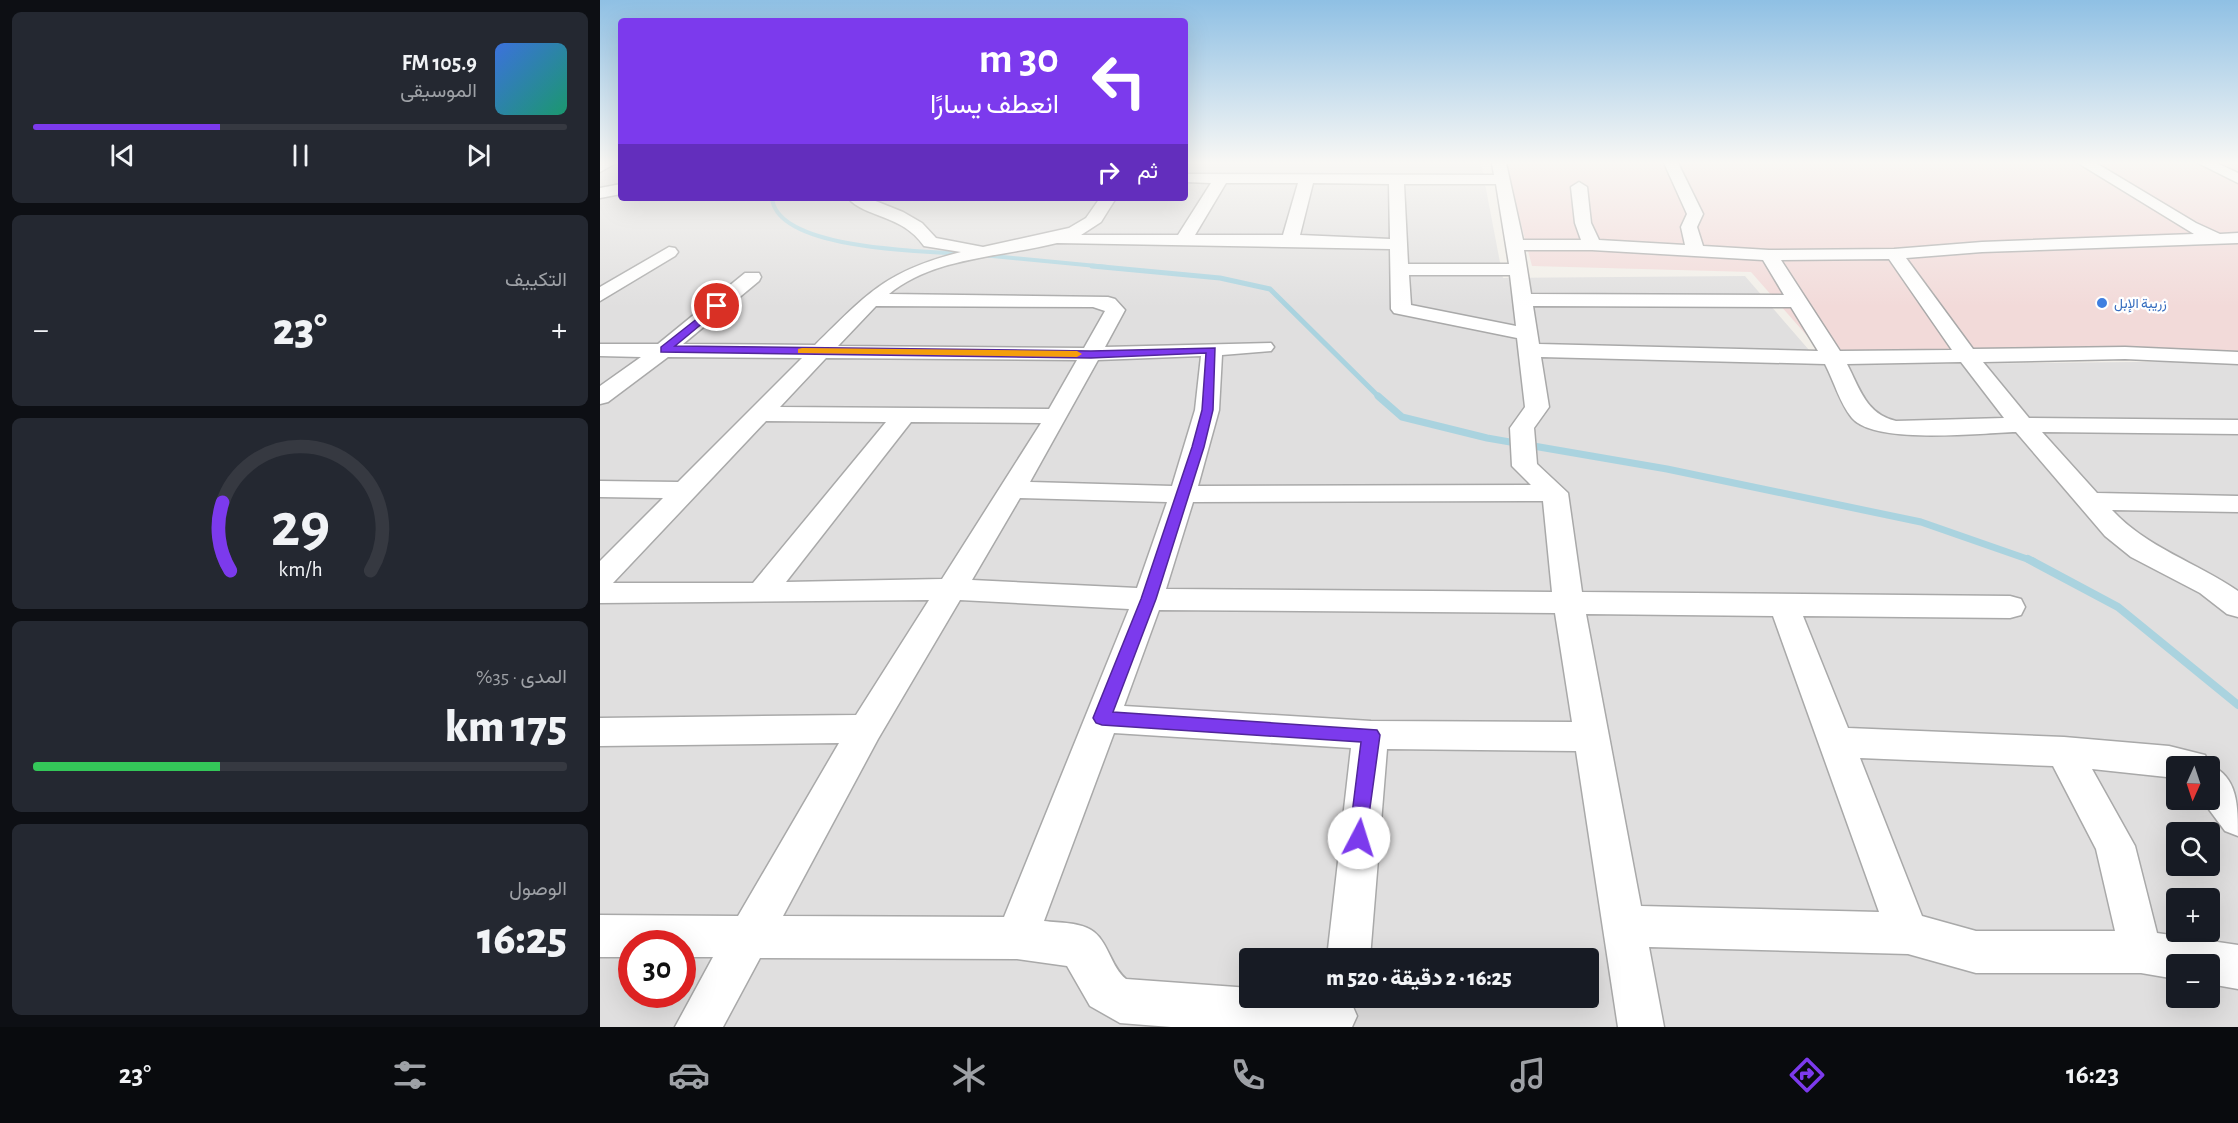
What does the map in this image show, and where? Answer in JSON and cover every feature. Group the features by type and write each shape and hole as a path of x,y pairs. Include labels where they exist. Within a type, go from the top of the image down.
{"street":[{"path":"884,211 926,232 930,242 992,251"},
{"path":"1049,240 1087,225 1101,211"},
{"path":"1184,239 1201,211"},
{"path":"1290,240 1298,211"},
{"path":"1396,211 1401,309 1528,342 1833,358 2125,353 2234,361"},
{"path":"1508,211 1537,407 1522,428 1525,466 1555,493 1569,604 1641,1027"},
{"path":"1582,211 1583,223 1592,245"},
{"path":"1694,211 1689,227 1695,250"},
{"path":"2164,211 2190,227 2229,238"},
{"path":"1398,269 1516,257 1592,245 1769,255 1894,254 1982,247 2229,238"},
{"path":"600,578 871,300 895,280 918,270 992,251 1049,240 1290,240 1397,244"},
{"path":"600,295 669,252"},
{"path":"1894,254 1967,356 2022,426 2126,540 2156,559 2210,586 2238,606"},
{"path":"1769,255 1833,358 1862,415 1878,424 1896,428 2238,427"},
{"path":"600,397 665,349 752,277"},
{"path":"698,1027 866,729 1057,416 1115,310 1108,303 1093,301 871,300"},
{"path":"1521,300 1797,301"},
{"path":"600,350 1091,354 1264,347"},
{"path":"1017,938 1148,599 1183,494 1208,410 1212,350"},
{"path":"760,414 1057,416"},
{"path":"761,593 904,415"},
{"path":"600,489 686,490"},
{"path":"1011,490 1183,494 1555,493"},
{"path":"2089,501 2238,504"},
{"path":"600,593 761,593 951,589 1148,599 2010,607"},
{"path":"1784,605 1908,933"},
{"path":"1102,718 1371,735 1592,737"},
{"path":"600,732 866,729"},
{"path":"1349,948 1362,794 1371,735"},
{"path":"1836,742 2064,752 2166,761"},
{"path":"2064,752 2115,846 2141,952"},
{"path":"2220,795 2238,819"},
{"path":"1624,926 1908,933 1976,952 2141,952 2238,967"},
{"path":"600,936 1017,938 1079,947 1087,957 1101,989 1108,996 1120,1001 1335,1014"}],"shaded area":[{"path":"600,211 1490,211 1503,278 1745,276 1822,365 2238,361 2238,1027 600,1027"},
{"path":"1518,211 2238,211 2238,356 1830,362 1751,272 1532,266"}],"waterway":[{"path":"778,211 780,215 798,228 824,238 887,249 965,254"},
{"path":"982,255 1107,267"},
{"path":"1092,266 1220,278 1270,289 1379,397"},
{"path":"1378,396 1402,417 1487,438 1667,469 1921,522 2029,560"},
{"path":"2029,560 2118,607 2238,705"}],"slow traffic":[{"path":"802,351 1077,354"}],"place":[{"name":"زريبة الإبل","path":"2102,303"}],"route":[{"path":"717,306 665,349 1091,354 1212,350 1208,410 1198,447 1148,599 1102,718 1371,735 1359,838"}]}
